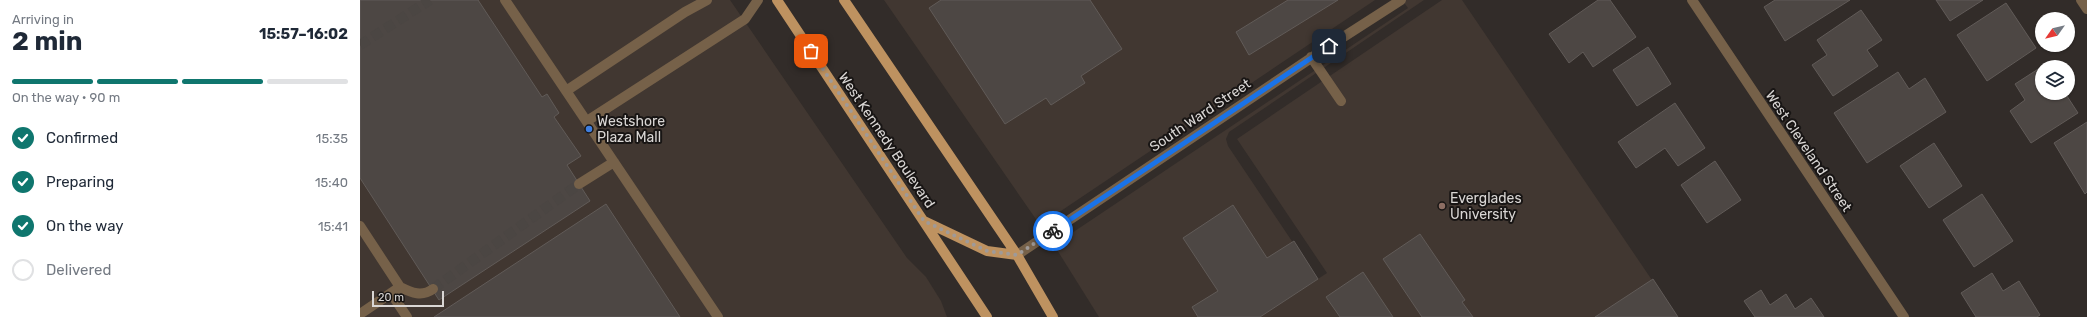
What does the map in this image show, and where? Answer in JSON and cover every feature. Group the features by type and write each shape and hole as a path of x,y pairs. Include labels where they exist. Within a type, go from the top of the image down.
{"main road":[{"name":"West Kennedy Boulevard","path":"777,0 987,317"},
{"path":"844,0 1017,255 1053,317"},
{"path":"924,221 987,251 1017,255"}],"street":[{"path":"505,0 718,317"},
{"path":"685,12 688,0"},
{"path":"566,91 685,12 707,0"},
{"path":"586,121 746,19 758,0"},
{"name":"South Ward Street","path":"1017,255 1311,58 1401,0"},
{"name":"West Cleveland Street","path":"1692,0 1904,317"},
{"path":"2081,0 2087,9"},
{"path":"1311,58 1341,101"},
{"path":"579,184 614,162"},
{"path":"360,226 400,287 411,293 426,294 433,289"},
{"path":"360,314 400,287"},
{"path":"391,293 407,317"}],"shaded area":[{"name":"Westshore Plaza Mall","path":"360,0 730,0 907,258 926,277 941,301 947,317 360,317"},
{"path":"884,0 1375,0 1040,225"},
{"path":"1402,0 1424,0 1229,132 1226,139 1228,146 1312,271 1241,317 1099,317 1054,245 1408,8"},
{"name":"Everglades University","path":"1442,0 1462,0 1677,317 1260,317 1327,273 1237,139"}],"building":[{"path":"360,0 478,0 542,97 547,94 559,113 554,117 581,156 567,165 590,201 439,300 360,178"},
{"path":"941,0 1090,0 1122,49 1081,76 1085,83 1051,105 1046,98 1005,124 929,8"},
{"path":"1288,0 1338,0 1249,55 1236,32"},
{"path":"1598,0 1610,0 1636,37 1593,67 1583,52 1569,63 1549,34"},
{"path":"1775,0 1850,0 1785,41 1764,7"},
{"path":"1936,0 1983,0 1950,21"},
{"path":"2006,3 2035,49 1987,81 1957,35"},
{"path":"1861,10 1882,40 1867,50 1878,66 1833,96 1812,65 1827,55 1817,40"},
{"path":"1648,47 1671,84 1637,106 1613,70"},
{"path":"2035,71 2035,100 2070,100 2078,113 2031,143 2010,111 2025,100 2015,84"},
{"path":"1898,72 1909,89 1925,78 1946,112 1867,163 1834,113"},
{"path":"1675,103 1705,148 1678,166 1665,148 1636,168 1618,142"},
{"path":"2087,122 2087,192 2085,194 2054,143"},
{"path":"1934,143 1962,186 1929,208 1900,166"},
{"path":"1715,161 1741,200 1707,223 1681,185"},
{"path":"1982,194 2013,241 1974,267 1943,220"},
{"path":"606,204 680,317 434,317"},
{"path":"1233,205 1267,258 1294,241 1318,279 1260,317 1198,317 1192,307 1218,291 1183,238"},
{"path":"1420,234 1465,300 1462,302 1473,317 1422,317 1383,259"},
{"path":"1363,272 1393,317 1340,317 1326,297"},
{"path":"1992,273 2003,291 2019,281 2040,315 2037,317 1976,317 1961,293"},
{"path":"1653,279 1678,317 1595,317"},
{"path":"1761,290 1770,305 1786,294 1795,309 1811,298 1824,317 1755,317 1744,301"}],"tunnel":[{"path":"360,45 430,0"},
{"path":"433,289 579,184"}],"way so far":[{"path":"811,51 924,221 987,251 1017,255 1053,231"}],"place":[{"name":"Westshore Plaza Mall","path":"589,129"},
{"name":"Everglades University","path":"1442,206"}],"route":[{"path":"1053,231 1329,46"}]}
